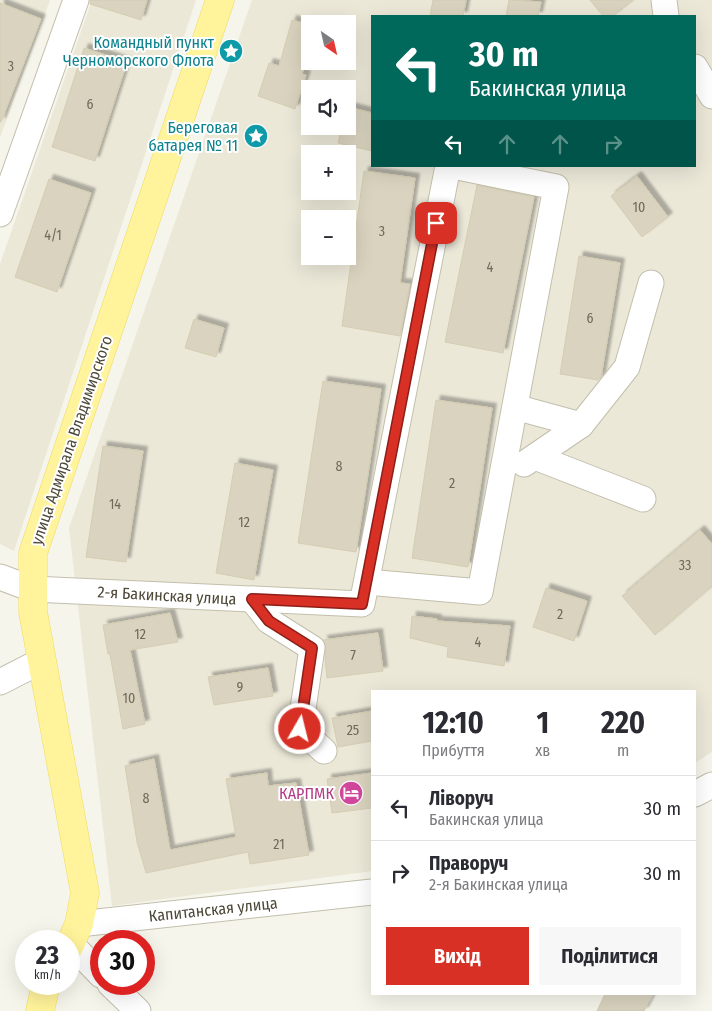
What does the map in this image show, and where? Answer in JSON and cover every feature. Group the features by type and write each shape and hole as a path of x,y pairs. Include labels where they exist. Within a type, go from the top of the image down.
{"main road":[{"name":"улица Адмирала Владимирского","path":"75,930 85,893 33,612 33,553 220,0"},
{"path":"40,1011 44,995"}],"street":[{"path":"0,214 76,0"},
{"path":"664,0 666,15"},
{"path":"696,69 712,96"},
{"path":"364,593 448,167"},
{"path":"458,167 556,188 501,480"},
{"path":"501,480 581,424 627,367 651,283"},
{"path":"514,407 581,424"},
{"path":"535,457 643,499"},
{"name":"2-я Бакинская улица","path":"0,577 32,589 252,599 364,593 480,592 501,480"},
{"path":"252,599 269,621 312,648 300,729 324,750"},
{"path":"0,682 41,661"},
{"path":"696,793 712,785"},
{"name":"Капитанская улица","path":"80,937 371,892"},
{"path":"80,948 90,961"},
{"path":"121,995 138,1011"}],"shaded area":[{"path":"0,0 50,0 0,138"},
{"path":"92,0 196,0 14,551 0,544 0,264"},
{"path":"252,0 712,0 712,752 696,762 696,690 371,690 371,871 112,906 69,528"}],"building":[{"path":"90,0 147,0 141,20 90,4"},
{"path":"433,0 466,0 463,15 430,15"},
{"path":"509,0 541,2 538,15 506,15"},
{"path":"590,0 633,0 614,15 602,15"},
{"path":"0,3 41,19 1,122 0,122"},
{"path":"292,20 301,22 301,70 303,70 302,74 306,75 304,80 301,80 301,90 295,109 258,96 269,63 279,66"},
{"path":"84,48 127,62 95,161 52,147"},
{"path":"356,109 371,113 371,151 356,147 356,145 338,143 340,135 356,135"},
{"path":"364,171 415,178 400,283 410,284 400,336 342,326 351,265 356,265 356,227"},
{"path":"637,176 668,217 642,237 611,196"},
{"path":"49,179 91,193 57,292 15,277"},
{"path":"477,185 534,197 503,353 445,342"},
{"path":"579,256 620,263 601,377 598,380 560,374"},
{"path":"194,319 224,328 216,357 185,348"},
{"path":"323,381 381,389 356,552 298,543"},
{"path":"436,400 492,408 468,567 412,558"},
{"path":"103,446 143,451 126,562 86,557"},
{"path":"235,463 273,470 254,580 216,573"},
{"path":"700,530 712,544 712,586 655,635 622,596"},
{"path":"546,588 587,601 574,641 533,627"},
{"path":"170,613 178,642 130,650 145,724 123,729 103,625"},
{"path":"412,616 437,619 437,621 510,626 504,666 447,657 448,647 410,638"},
{"path":"378,633 383,671 327,678 326,650 323,640"},
{"path":"268,668 273,696 214,705 208,677"},
{"path":"371,711 371,741 338,747 332,718"},
{"path":"154,759 170,850 236,837 226,779 267,773 268,786 296,783 309,855 250,864 248,852 146,873 137,842 125,766"},
{"name":"КАРПМК","path":"371,773 371,808 332,813 327,779"},
{"path":"605,995 652,995 644,1011 597,1011"}],"place":[{"name":"Командный пункт Черноморского Флота","path":"231,51"},
{"name":"Береговая батарея № 11","path":"256,136"},
{"name":"КАРПМК","path":"351,793"}],"route":[{"path":"300,729 312,648 269,621 252,599 362,604 436,223"}]}
